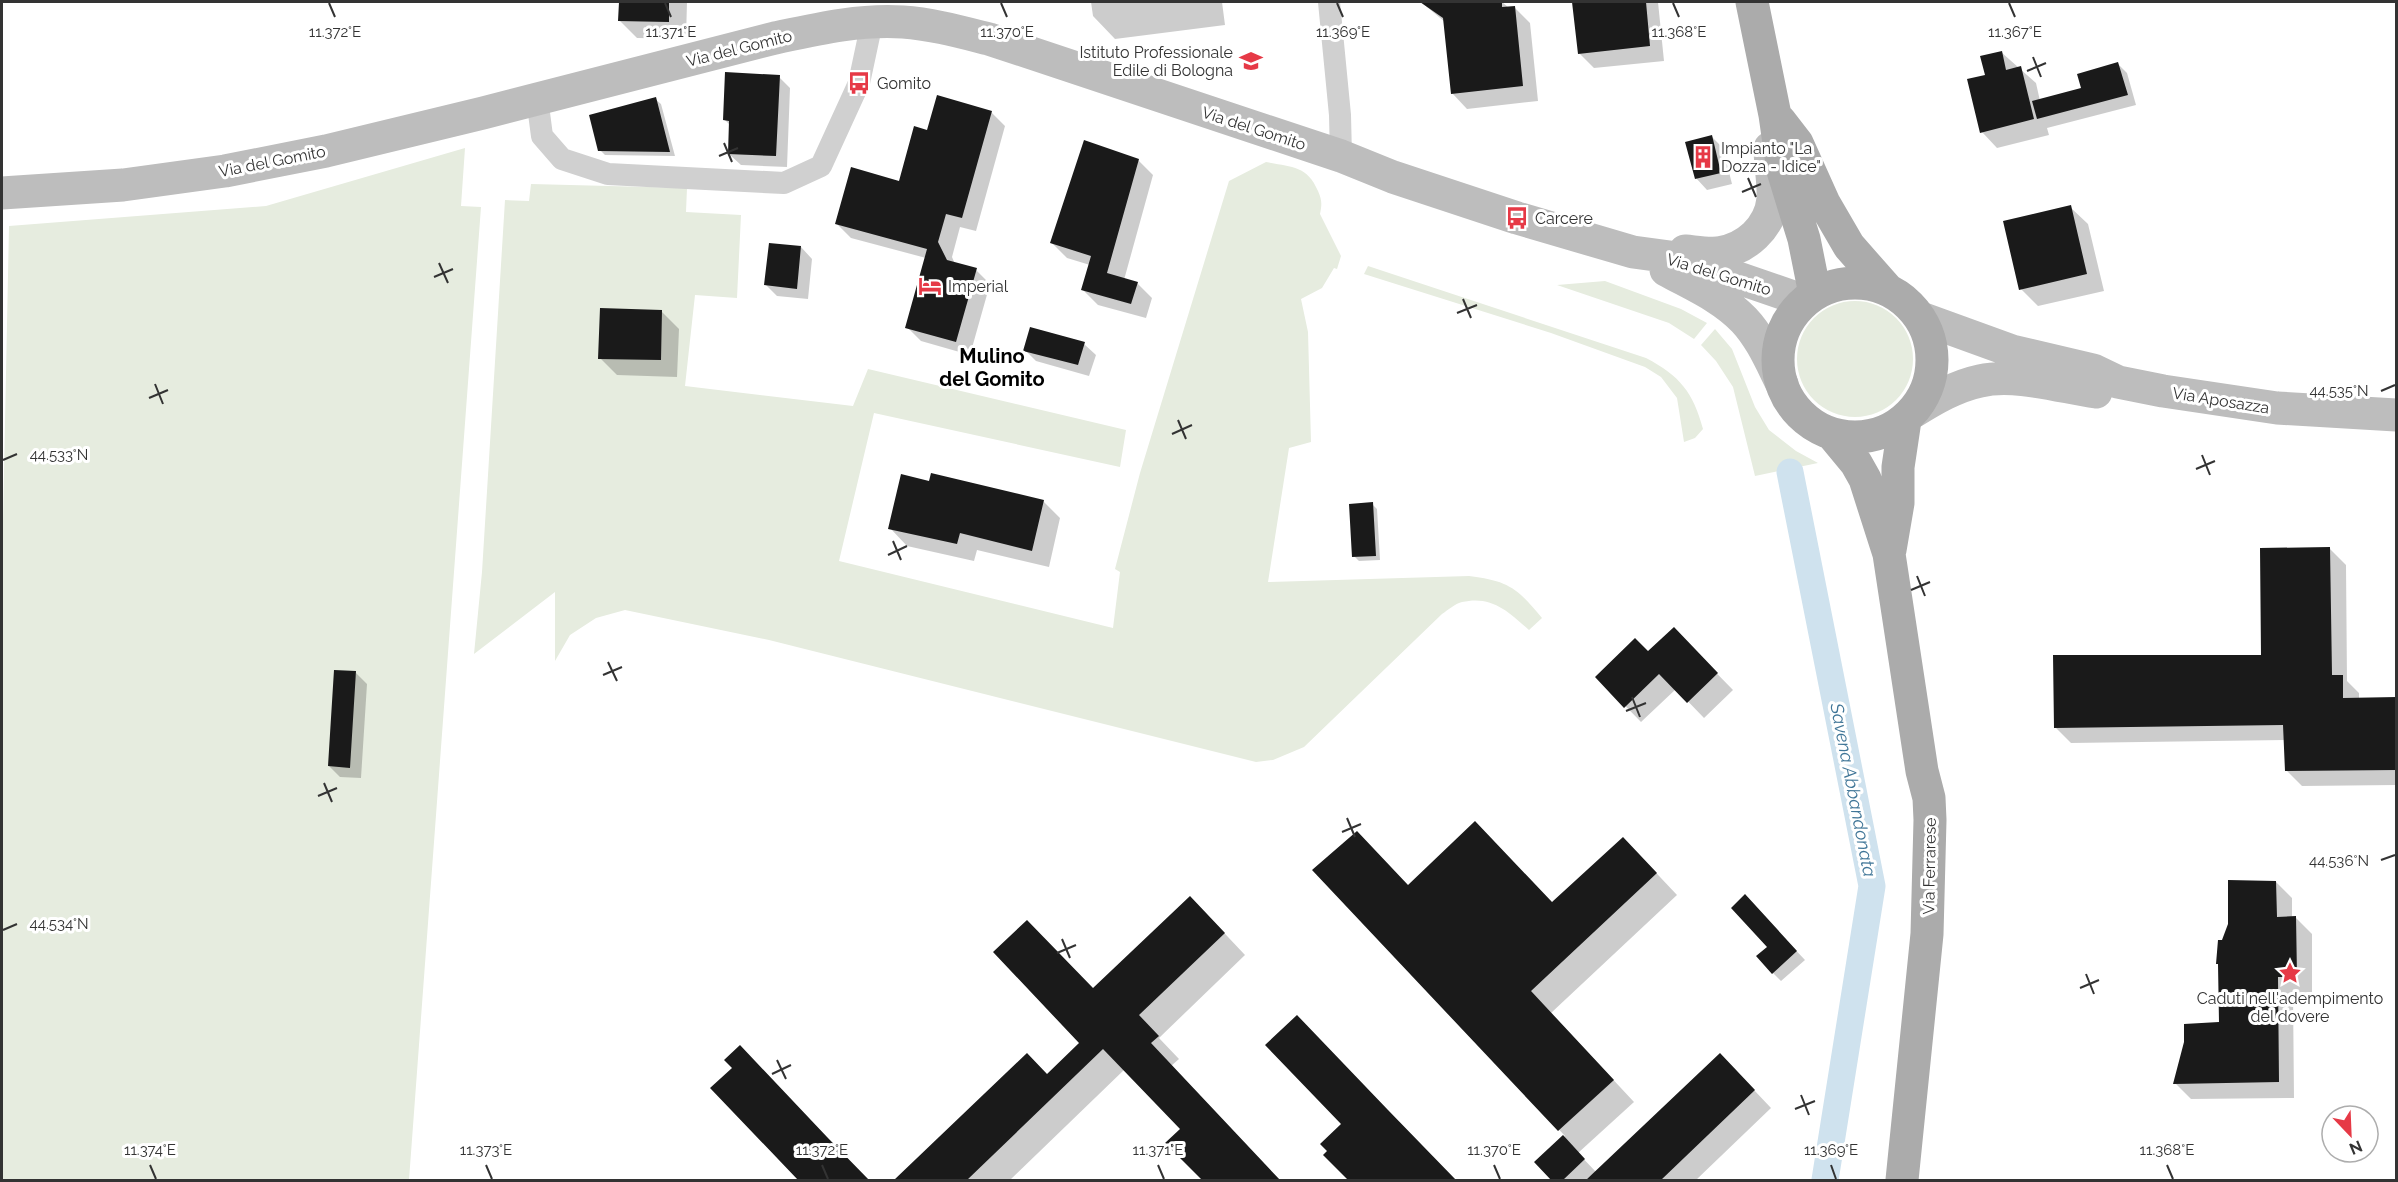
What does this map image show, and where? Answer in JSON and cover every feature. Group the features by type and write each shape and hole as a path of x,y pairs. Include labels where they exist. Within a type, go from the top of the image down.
{"main road":[{"path":"1752,2 1785,177 1804,239 1810,297"},
{"path":"1775,115 1797,142 1824,203 1849,246 1886,288 1904,299 1921,318 1930,336 1933,367 1925,395 1909,416 1877,435 1863,437 1832,434"},
{"path":"1886,288 1850,282 1835,285 1810,297 1792,315 1780,340 1778,368 1788,399 1804,419 1832,434 1856,463 1865,479 1889,554"},
{"path":"1889,554 1898,503 1898,466 1909,416"},
{"name":"Via Ferrarese","path":"1889,554 1922,771 1929,798 1930,820 1928,934 1902,1180"}],"street":[{"path":"1329,2 1340,115 1341,156"},
{"path":"537,98 542,136 561,159 608,174 784,183 821,166 859,82 872,22"},
{"name":"Via del Gomito","path":"2,193 123,185 225,171 326,151 775,38 824,28 872,22 903,22 934,26 989,39 1341,156 1393,177 1517,218 1633,252 1670,257 1810,297"},
{"path":"1633,252 1664,249 1718,253 1738,247 1760,232 1770,215 1773,198 1770,142 1775,115"},
{"name":"Via del Gomito","path":"1633,252 1722,301 1744,320 1763,346 1782,384"},
{"name":"Via Aposazza","path":"1921,318 1984,342 2093,370 2118,382 2173,393 2277,408 2397,415"},
{"path":"1909,416 1952,391 1982,380 2012,379 2102,393 2118,382"}],"shaded area":[{"path":"465,148 461,206 481,207 409,1180 2,1180 2,571 9,226 266,206"},
{"path":"1266,162 1297,169 1314,182 1320,197 1320,214 1341,256 1337,269 1334,268 1322,288 1301,299 1308,332 1311,442 1289,448 1268,582 1469,576 1494,580 1518,593 1542,618 1529,630 1507,611 1491,603 1473,600 1457,604 1442,614 1304,747 1273,760 1256,762 769,640 625,610 596,618 570,635 555,661 555,592 474,654 482,572 505,200 529,201 531,184 687,188 686,212 741,215 737,298 695,295 685,386 853,406 868,369 1126,430 1120,467 874,413 839,561 1113,628 1120,572 1115,569 1140,473 1229,181"},
{"path":"1368,266 1646,358 1668,371 1684,386 1695,405 1703,429 1695,438 1684,442 1677,398 1661,377 1645,367 1551,333 1364,274"},
{"path":"1605,281 1681,309 1707,323 1694,339 1669,323 1557,285"},
{"path":"1855,301 1877,305 1896,318 1909,337 1913,359 1909,381 1896,400 1877,413 1855,417 1833,413 1814,400 1801,381 1797,359 1801,337 1814,318 1833,305"},
{"path":"1715,329 1732,349 1755,407 1769,430 1796,451 1818,463 1755,476 1733,387 1716,361 1701,345"}],"building":[{"path":"619,2 669,2 669,22 618,21"},
{"path":"1420,2 1502,2 1502,7 1515,6 1523,86 1451,94 1443,18"},
{"path":"1572,2 1646,2 1650,46 1578,54"},
{"path":"2002,51 2006,70 2021,66 2034,119 1980,133 1967,79 1985,75 1980,56"},
{"path":"2118,62 2128,95 2037,119 2032,101 2081,88 2077,74"},
{"path":"725,72 780,75 776,156 728,154 729,121 723,120"},
{"path":"937,95 992,111 962,218 946,214 938,242 947,260 977,268 956,342 905,328 927,249 835,224 851,167 899,181 914,126 927,130"},
{"path":"656,97 670,152 598,151 589,115"},
{"name":"Impianto \"La Dozza - Idice\"","path":"1712,135 1721,173 1695,179 1685,142"},
{"path":"1084,140 1139,159 1107,273 1138,282 1131,304 1081,290 1091,256 1050,243"},
{"path":"2071,205 2087,274 2019,290 2003,221"},
{"path":"769,243 801,246 797,289 764,285"},
{"path":"600,308 662,310 661,360 598,359"},
{"path":"1030,327 1085,342 1078,365 1023,351"},
{"path":"931,473 1044,500 1032,551 960,533 957,544 888,529 901,474 929,481"},
{"path":"1373,502 1376,556 1352,557 1349,504"},
{"path":"2330,547 2332,675 2343,675 2343,698 2397,697 2397,770 2285,771 2283,725 2054,728 2053,655 2261,655 2260,548"},
{"path":"1674,627 1718,673 1687,703 1659,674 1624,708 1595,677 1635,638 1648,651"},
{"path":"334,670 356,671 350,768 328,766"},
{"path":"1475,821 1552,902 1623,837 1657,873 1531,991 1614,1080 1558,1131 1312,870 1357,831 1408,885"},
{"path":"2228,880 2276,881 2277,917 2296,916 2297,977 2278,977 2279,1082 2173,1084 2184,1042 2184,1024 2219,1022 2218,964 2216,964 2218,940 2222,940 2228,924"},
{"path":"1745,894 1797,951 1772,974 1756,956 1767,947 1731,908"},
{"path":"1190,896 1225,933 1139,1015 1159,1036 1151,1043 1280,1180 1202,1180 1165,1143 1180,1129 1103,1049 967,1180 894,1180 1027,1053 1047,1074 1079,1043 993,952 1027,920 1093,988"},
{"path":"1297,1015 1456,1180 1348,1180 1323,1155 1327,1151 1320,1144 1341,1124 1265,1045"},
{"path":"740,1045 869,1180 798,1180 710,1088 732,1068 724,1060"},
{"path":"1720,1053 1755,1090 1661,1180 1586,1180"},
{"path":"1563,1135 1585,1159 1563,1180 1551,1180 1534,1162"}],"waterway":[{"name":"Savena Abbandonata","path":"1790,472 1872,886 1825,1180"}],"place":[{"name":"Istituto Professionale Edile di Bologna","path":"1251,61"},
{"name":"Gomito","path":"859,83"},
{"name":"Impianto \"La Dozza - Idice\"","path":"1703,157"},
{"name":"Carcere","path":"1517,218"},
{"name":"Imperial","path":"930,286"},
{"name":"Caduti nell'adempimento del dovere","path":"2290,973"}],"district":[{"name":"Mulino del Gomito","path":"992,368"}]}
